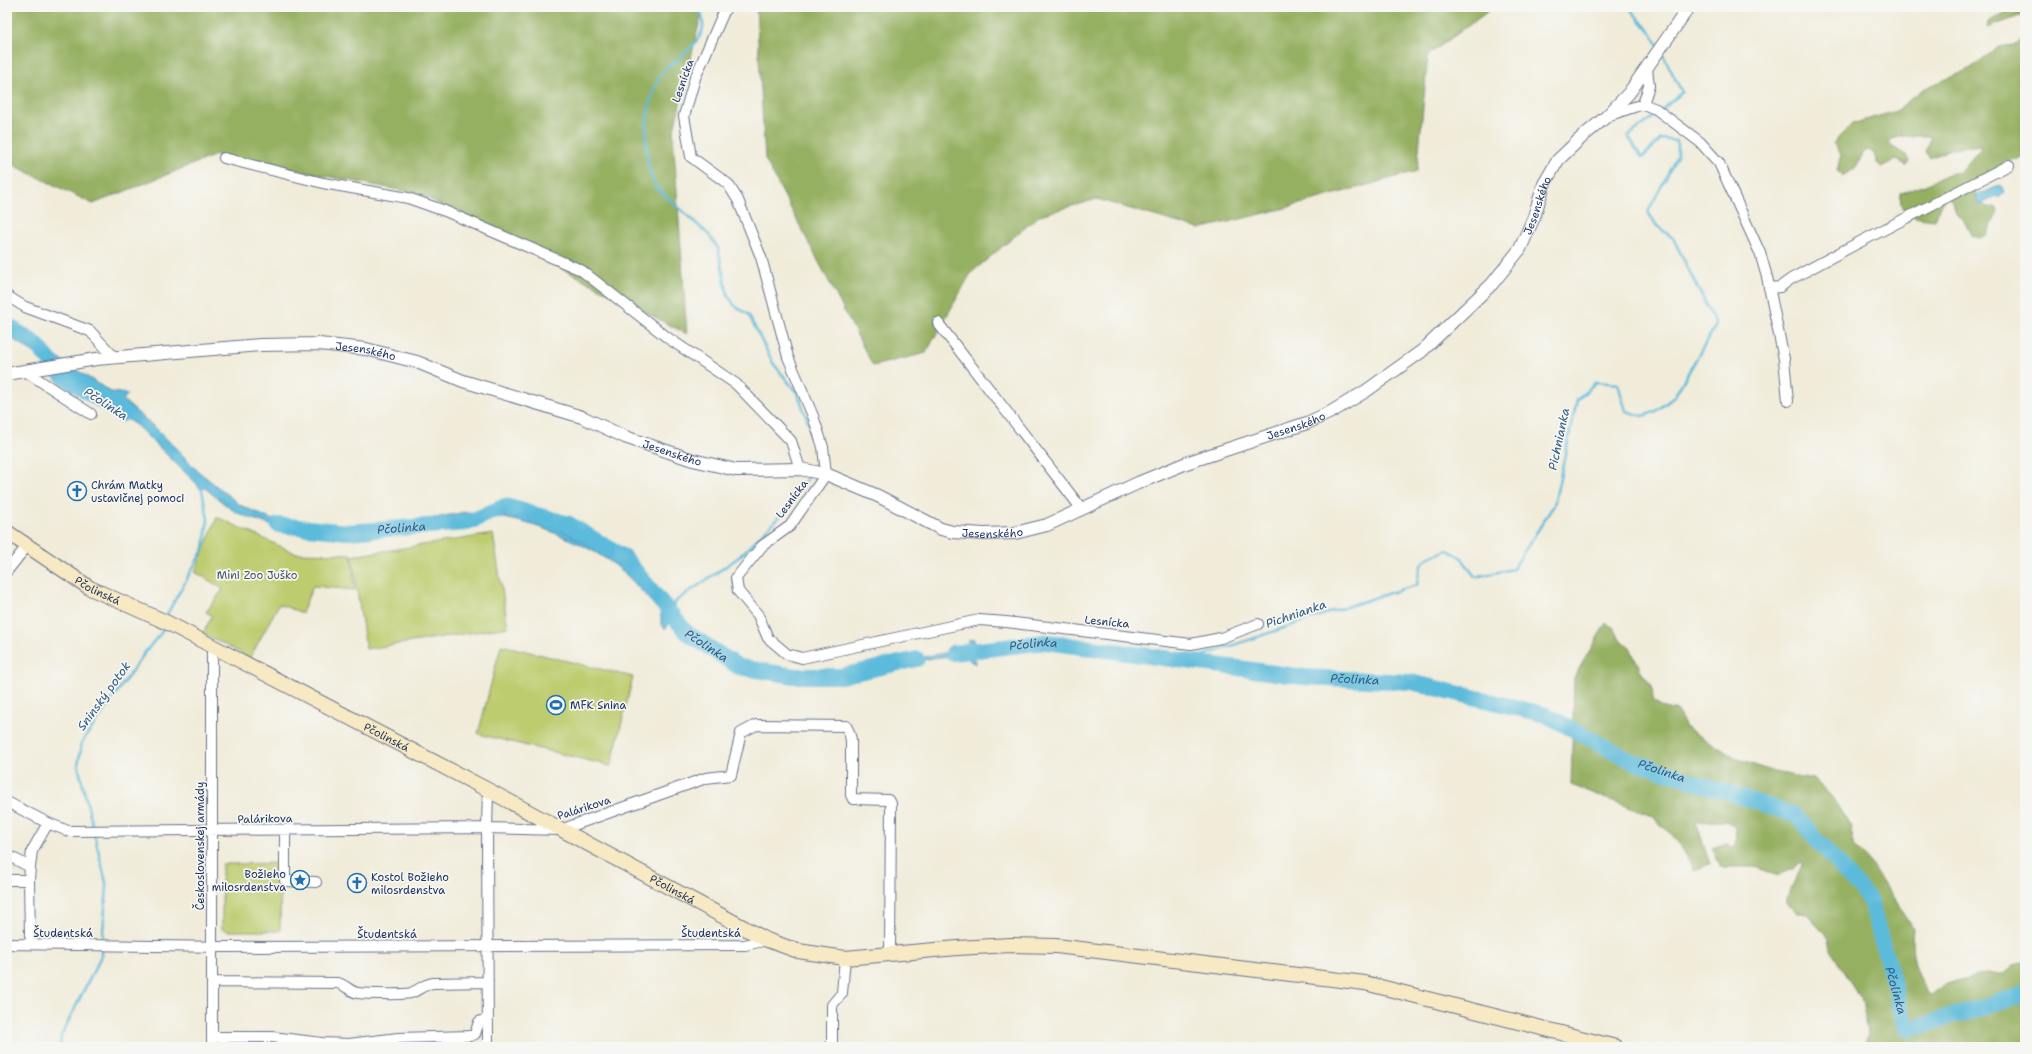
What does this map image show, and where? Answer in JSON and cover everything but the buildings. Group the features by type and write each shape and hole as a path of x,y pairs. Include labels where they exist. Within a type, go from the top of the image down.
{"main road":[{"name":"Pčolinská","path":"7,532 90,588 163,621 212,646 488,790 767,940 798,951 845,958 1002,945 1056,946 1366,983 1616,1047"}],"street":[{"name":"Lesnícka","path":"726,7 695,78 684,116 691,157 728,184 738,200 761,257 788,357 813,416 821,441 826,474 790,526 762,546 736,578 738,591 758,615 768,638 787,654 802,658 980,620 1191,644 1221,638 1258,624"},
{"name":"Jesenského","path":"7,374 114,357 260,345 319,344 366,349 417,362 463,381 582,417 625,437 692,460 736,470 800,469 826,474 878,496 916,517 953,532 984,534 1015,533 1047,525 1081,508 1189,462 1260,439 1319,417 1366,391 1422,351 1492,284 1520,249 1534,218 1544,184 1558,160 1607,116 1629,93 1689,7"},
{"path":"1643,104 1649,86 1647,68"},
{"path":"1607,116 1643,104 1656,109 1700,142 1719,163 1760,253 1784,359 1788,401"},
{"path":"224,158 323,183 408,198 445,211 581,270 668,338 736,384 791,441 800,469"},
{"path":"1769,288 1780,288 1790,279 2009,165"},
{"path":"7,296 25,307 90,331 114,357"},
{"path":"938,323 1081,508"},
{"path":"25,371 91,414"},
{"path":"7,572 27,546"},
{"name":"Československej armády","path":"212,646 212,1042"},
{"name":"Palárikova","path":"7,802 48,823 68,831 285,831 487,828 560,830 706,778 731,775 741,733 756,725 846,726 850,732 851,795 853,799 882,799 888,800 891,803 890,954"},
{"path":"488,790 488,1047"},
{"path":"30,936 29,880 32,851 48,823"},
{"path":"285,831 285,882 316,882"},
{"path":"7,855 30,867"},
{"path":"7,880 29,880"},
{"name":"Študentská","path":"7,944 212,947 745,945 767,940"},
{"path":"832,1047 832,1005 842,993 845,958"},
{"path":"212,982 336,982 344,984 358,993 409,993 418,990 425,984 488,982"},
{"path":"212,1042 272,1037 322,1043 349,1044 398,1038 470,1036 475,1034 479,1022 488,1018"}],"green space":[{"path":"7,7 703,7 673,134 687,334 420,194 216,155 93,204 7,162"},
{"path":"756,7 1494,7 1428,55 1417,171 1282,209 1199,229 1097,199 1040,215 971,273 926,353 873,366 765,159"},
{"path":"2015,7 2025,7 2025,14 1987,28 1988,22"},
{"path":"2025,37 2025,156 2005,162 1976,186 1977,195 1983,205 1996,207 1998,212 1987,235 1979,238 1971,235 1963,219 1956,213 1953,202 1948,196 1940,205 1935,220 1910,215 1905,212 1901,201 1901,193 1926,185 1947,174 1960,172 1980,149 1981,145 1953,148 1930,158 1925,152 1932,136 1901,136 1890,140 1888,144 1906,155 1910,161 1907,165 1895,160 1881,167 1877,163 1874,154 1869,150 1864,152 1855,169 1844,176 1837,171 1841,154 1833,143 1852,124 1896,111 1923,89 1967,70 1999,47 2013,45"},
{"name":"Mini Zoo Juško","path":"217,517 295,553 351,554 355,590 313,586 302,613 279,604 250,658 203,633 212,616 206,612 223,589 195,572"},
{"path":"493,534 508,627 366,649 352,556"},
{"path":"1606,623 1614,628 1620,639 1630,647 1642,673 1652,686 1653,699 1661,707 1678,711 1686,728 1740,760 1774,772 1814,779 1832,797 1850,826 1855,846 1871,864 1913,928 1912,947 1915,964 1930,996 1944,985 1987,974 2003,974 2014,965 2025,961 2025,1047 1863,1047 1868,1035 1864,1004 1831,951 1829,938 1823,930 1814,924 1808,914 1797,913 1787,904 1787,897 1803,863 1800,862 1793,869 1779,875 1754,867 1721,867 1712,848 1727,843 1730,847 1735,845 1736,828 1726,821 1696,822 1710,864 1694,870 1678,841 1652,816 1571,785 1574,677"},
{"name":"MFK Snina","path":"501,645 633,677 611,766 478,734"},
{"path":"281,863 280,931 227,931 222,929 222,864"}],"water":[{"path":"2001,185 2004,192 1998,198 1996,196 1980,205 1976,196"},
{"path":"7,325 32,344 55,356 111,392 128,394 123,400 159,431 198,471 240,505 279,523 315,531 341,532 374,530 465,512 505,514 560,529 619,561 666,612 680,611 676,616 718,657 745,670 766,675 792,678 817,678 842,675 914,659 964,650 969,640 974,639 976,664 970,661 967,654 933,658 847,679 799,682 745,674 724,664 670,623 665,629 661,624 661,613 633,582 615,565 586,547 550,531 531,525 495,517 469,516 384,533 330,536 294,531 259,521 236,512 205,488 200,489 197,484 137,426 115,411 111,416 102,409 105,400 94,391 70,374 7,335"}],"waterway":[{"path":"700,7 703,25 700,35 689,50 663,71 651,98 646,129 646,145 651,174 655,186 709,235 718,248 728,296 735,306 748,314 773,363 798,394 816,449 817,462 813,468"},
{"name":"Pichnianka","path":"1632,7 1631,10 1652,34 1658,45"},
{"name":"Pichnianka","path":"1662,53 1682,92 1662,110"},
{"name":"Pichnianka","path":"1187,661 1330,612 1417,585 1420,569 1424,561 1433,555 1448,550 1461,557 1475,577 1513,569 1554,505 1577,400 1596,382 1618,384 1626,411 1642,416 1655,412 1674,397 1716,325 1673,238 1657,226 1648,212 1677,156 1677,141 1661,139 1642,158 1628,136 1658,114"},
{"name":"Pčolinka","path":"7,325 36,344 63,376 122,414"},
{"path":"672,614 676,601 739,557 787,509 810,474"},
{"name":"Sninský potok","path":"166,616 204,548 208,519 201,486"},
{"name":"Pčolinka","path":"278,525 348,532 467,523 505,506 569,524 624,557 687,633 739,667 794,676 841,676 917,659"},
{"name":"Sninský potok","path":"93,828 78,765 82,742 146,651 161,633 164,625"},
{"name":"Pčolinka","path":"953,653 1046,642 1304,677 1411,682 1546,715 1632,761 1795,815 1870,900 1907,1030 2025,994"},
{"name":"Sninský potok","path":"94,833 107,887 102,942"},
{"name":"Sninský potok","path":"60,1047 61,1036 101,956 101,947"},
{"path":"1907,1030 1909,1047"}],"place":[{"name":"Chrám Matky ustavičnej pomoci","path":"77,491"},
{"name":"MFK Snina","path":"556,705"},
{"name":"Božieho milosrdenstva","path":"300,880"},
{"name":"Kostol Božieho milosrdenstva","path":"357,883"}]}
